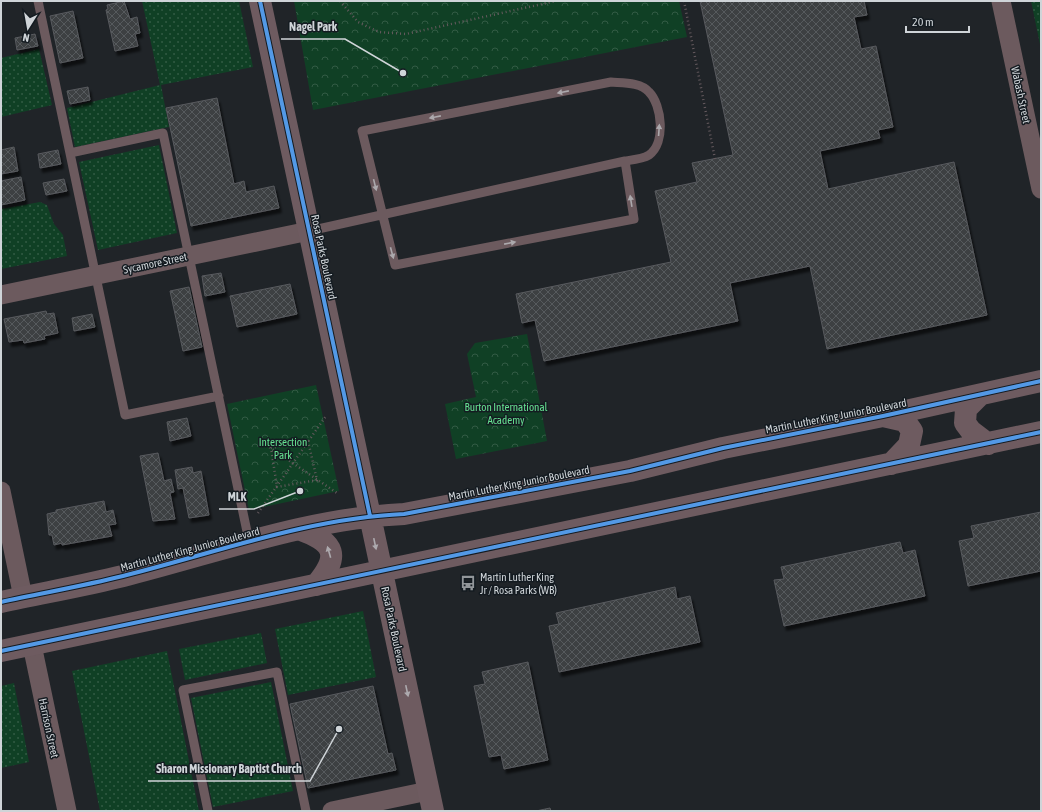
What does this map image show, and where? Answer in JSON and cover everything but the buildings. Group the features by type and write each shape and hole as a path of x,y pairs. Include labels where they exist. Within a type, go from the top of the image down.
{"main road":[{"name":"Rosa Parks Boulevard","path":"260,1 430,801"},
{"name":"Martin Luther King Junior Boulevard","path":"1,602 122,576 249,541 370,516 404,514 630,471 723,448 883,416 1041,381"},
{"path":"980,395 966,409 965,423 988,444"},
{"path":"883,416 905,420 912,431 909,445 891,464"},
{"path":"1,651 1041,432"},
{"path":"301,530 322,539 330,552 330,566 316,585"}],"street":[{"name":"Wabash Street","path":"1001,1 1041,189"},
{"name":"Sycamore Street","path":"1,295 309,231"},
{"path":"1,492 23,597"},
{"name":"Harrison Street","path":"32,644 67,811"},
{"path":"332,811 430,801"}],"lane":[{"path":"38,1 125,415 219,396"},
{"path":"309,231 382,215 625,162 649,155 658,143 660,124 657,103 648,90 629,83 611,82 362,131 382,215 395,265 634,219 625,162"},
{"path":"70,153 163,133 249,541"},
{"path":"208,811 183,690 277,672 306,811"}],"path":[{"path":"340,1 358,22 379,32 406,34 553,3 556,1"},
{"path":"684,1 715,159"},
{"path":"258,514 327,415"},
{"path":"271,448 308,441"},
{"path":"308,441 317,480"},
{"path":"266,445 337,493"},
{"path":"271,448 277,487"},
{"path":"277,487 317,480"}],"green space":[{"path":"142,1 239,1 253,67 161,85 169,127 75,147 67,108 160,85"},
{"path":"294,1 679,1 687,37 313,110"},
{"path":"1031,1 1041,1 1041,49"},
{"path":"39,49 52,105 1,117 1,58"},
{"path":"159,145 177,233 98,250 79,162"},
{"path":"40,202 47,205 54,224 63,235 67,256 1,269 1,209"},
{"name":"Burton International Academy","path":"527,334 547,441 456,459 445,404 476,397 467,354 475,343"},
{"name":"Intersection Park","path":"316,385 339,491 249,510 227,404"},
{"path":"363,611 376,677 288,695 275,629"},
{"path":"261,633 267,663 185,680 179,649"},
{"path":"167,651 199,811 100,811 72,671"},
{"path":"271,682 293,791 213,807 191,698"},
{"path":"14,683 29,762 1,768 1,686"}],"cycle path":[{"path":"260,1 370,516"},
{"path":"1,602 123,576 298,529 368,517 404,514 630,471 723,448 883,416 1041,381"},
{"path":"1,651 1041,432"}],"place":[{"name":"Nagel Park","path":"403,73"},
{"name":"MLK","path":"300,491"},
{"name":"Martin Luther King Jr / Rosa Parks (WB)","path":"468,583"},
{"name":"Sharon Missionary Baptist Church","path":"339,729"}]}
